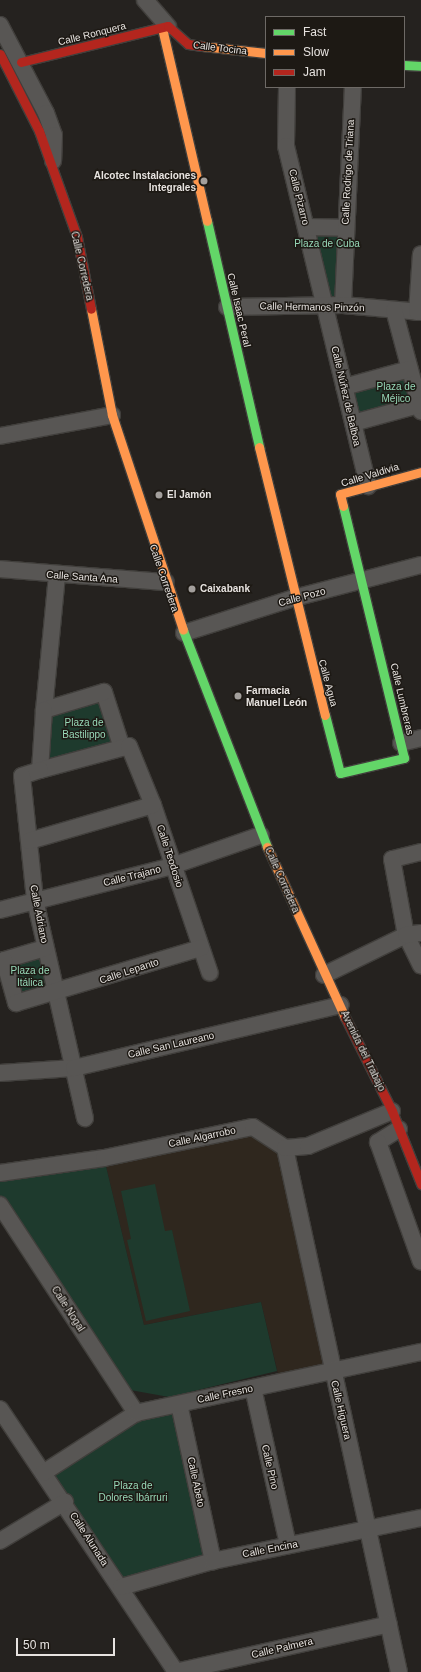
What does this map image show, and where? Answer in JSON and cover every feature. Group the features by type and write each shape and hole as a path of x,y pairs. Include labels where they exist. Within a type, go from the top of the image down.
{"street":[{"name":"Calle Tocina","path":"153,3 165,27 188,44 265,53"},
{"name":"Calle Corredera","path":"0,25 21,62 54,135 53,166"},
{"name":"Calle Ronquera","path":"21,62 165,27"},
{"name":"Calle Isaac Peral","path":"165,27 227,307 294,598"},
{"name":"Calle Corredera","path":"0,54 53,166 77,237 112,415 165,582 261,835 324,975"},
{"path":"405,65 421,66"},
{"name":"Calle Pizarro","path":"287,88 286,146 325,305"},
{"name":"Calle Rodrigo de Triana","path":"342,305 353,88"},
{"path":"306,227 345,228"},
{"path":"419,312 421,254"},
{"name":"Calle Núñez de Balboa","path":"325,305 368,486"},
{"name":"Calle Hermanos Pinzón","path":"227,307 342,305 419,312"},
{"path":"353,423 420,408 394,310"},
{"path":"344,387 410,369"},
{"path":"0,436 112,415"},
{"name":"Calle Valdivia","path":"363,581 340,494 421,472"},
{"name":"Calle Pozo","path":"184,633 294,598 421,565"},
{"name":"Calle Santa Ana","path":"0,569 57,576 165,582"},
{"path":"44,710 104,692 122,748 40,770 44,710 57,576"},
{"name":"Calle Lumbreras","path":"340,773 404,758 363,581"},
{"name":"Calle Agua","path":"294,598 340,773"},
{"path":"401,743 421,738"},
{"name":"Calle Teodosio","path":"122,748 129,746 153,805 172,866 210,973"},
{"name":"Calle Adriano","path":"40,770 22,776 35,900 85,1118"},
{"path":"29,841 153,805"},
{"name":"Calle Trajano","path":"0,910 172,866 261,835"},
{"path":"421,852 392,859 414,934 421,966"},
{"path":"324,975 414,934"},
{"path":"45,948 4,960 16,1003 56,994"},
{"name":"Calle Lepanto","path":"56,994 201,948"},
{"name":"Avenida del Trabajo","path":"324,975 341,1005 392,1111 421,1184"},
{"name":"Calle San Laureano","path":"0,1073 74,1068 341,1005"},
{"path":"285,1148 308,1146 392,1111"},
{"name":"Calle Algarrobo","path":"0,1173 104,1158 253,1126 285,1148"},
{"path":"400,1129 378,1142 421,1262"},
{"name":"Calle Higuera","path":"285,1148 332,1371 399,1672"},
{"name":"Calle Nogal","path":"0,1205 136,1413"},
{"name":"Calle Fresno","path":"43,1473 136,1413 421,1352"},
{"name":"Calle Pino","path":"253,1388 288,1546"},
{"name":"Calle Abeto","path":"179,1404 213,1561"},
{"name":"Calle Alunada","path":"0,1409 43,1473 65,1502 176,1672"},
{"path":"0,1542 65,1502"},
{"name":"Calle Encina","path":"121,1587 213,1561 421,1518"},
{"name":"Calle Palmera","path":"176,1672 389,1624"}],"shaded area":[{"path":"253,1127 285,1148 332,1371 280,1382 261,1302 144,1325 104,1158"}],"green space":[{"name":"Plaza de Cuba","path":"306,227 345,228 343,305 325,305"},
{"name":"Plaza de Méjico","path":"410,369 419,405 353,421 344,385"},
{"name":"Plaza de Bastilippo","path":"104,692 122,748 40,770 44,710"},
{"name":"Plaza de Itálica","path":"45,948 56,994 14,1003 3,958"},
{"path":"104,1158 144,1325 261,1302 277,1371 169,1397 119,1388 0,1205 0,1173"},
{"path":"155,1184 165,1231 172,1230 190,1311 146,1321 127,1240 131,1239 121,1191"},
{"name":"Plaza de Dolores Ibárruri","path":"179,1404 213,1561 121,1587 43,1473 136,1413"}],"traffic: fast":[{"path":"405,65 421,66"},
{"path":"207,221 259,447"},
{"path":"325,715 340,773 404,758 343,506"},
{"path":"183,630 267,847"}],"traffic: slow":[{"path":"162,28 207,221"},
{"path":"202,46 265,53"},
{"path":"91,309 112,415 183,630"},
{"path":"259,447 325,715"},
{"path":"343,506 340,494 421,472"},
{"path":"267,847 345,1017"}],"traffic: jam":[{"path":"21,62 168,26 188,44 202,46"},
{"path":"0,54 39,131 77,237 91,309"},
{"path":"345,1017 392,1111 421,1184"}],"place":[{"name":"Alcotec Instalaciones Integrales","path":"204,181"},
{"name":"El Jamón","path":"159,495"},
{"name":"Caixabank","path":"192,589"},
{"name":"Farmacia Manuel León","path":"238,696"}]}
